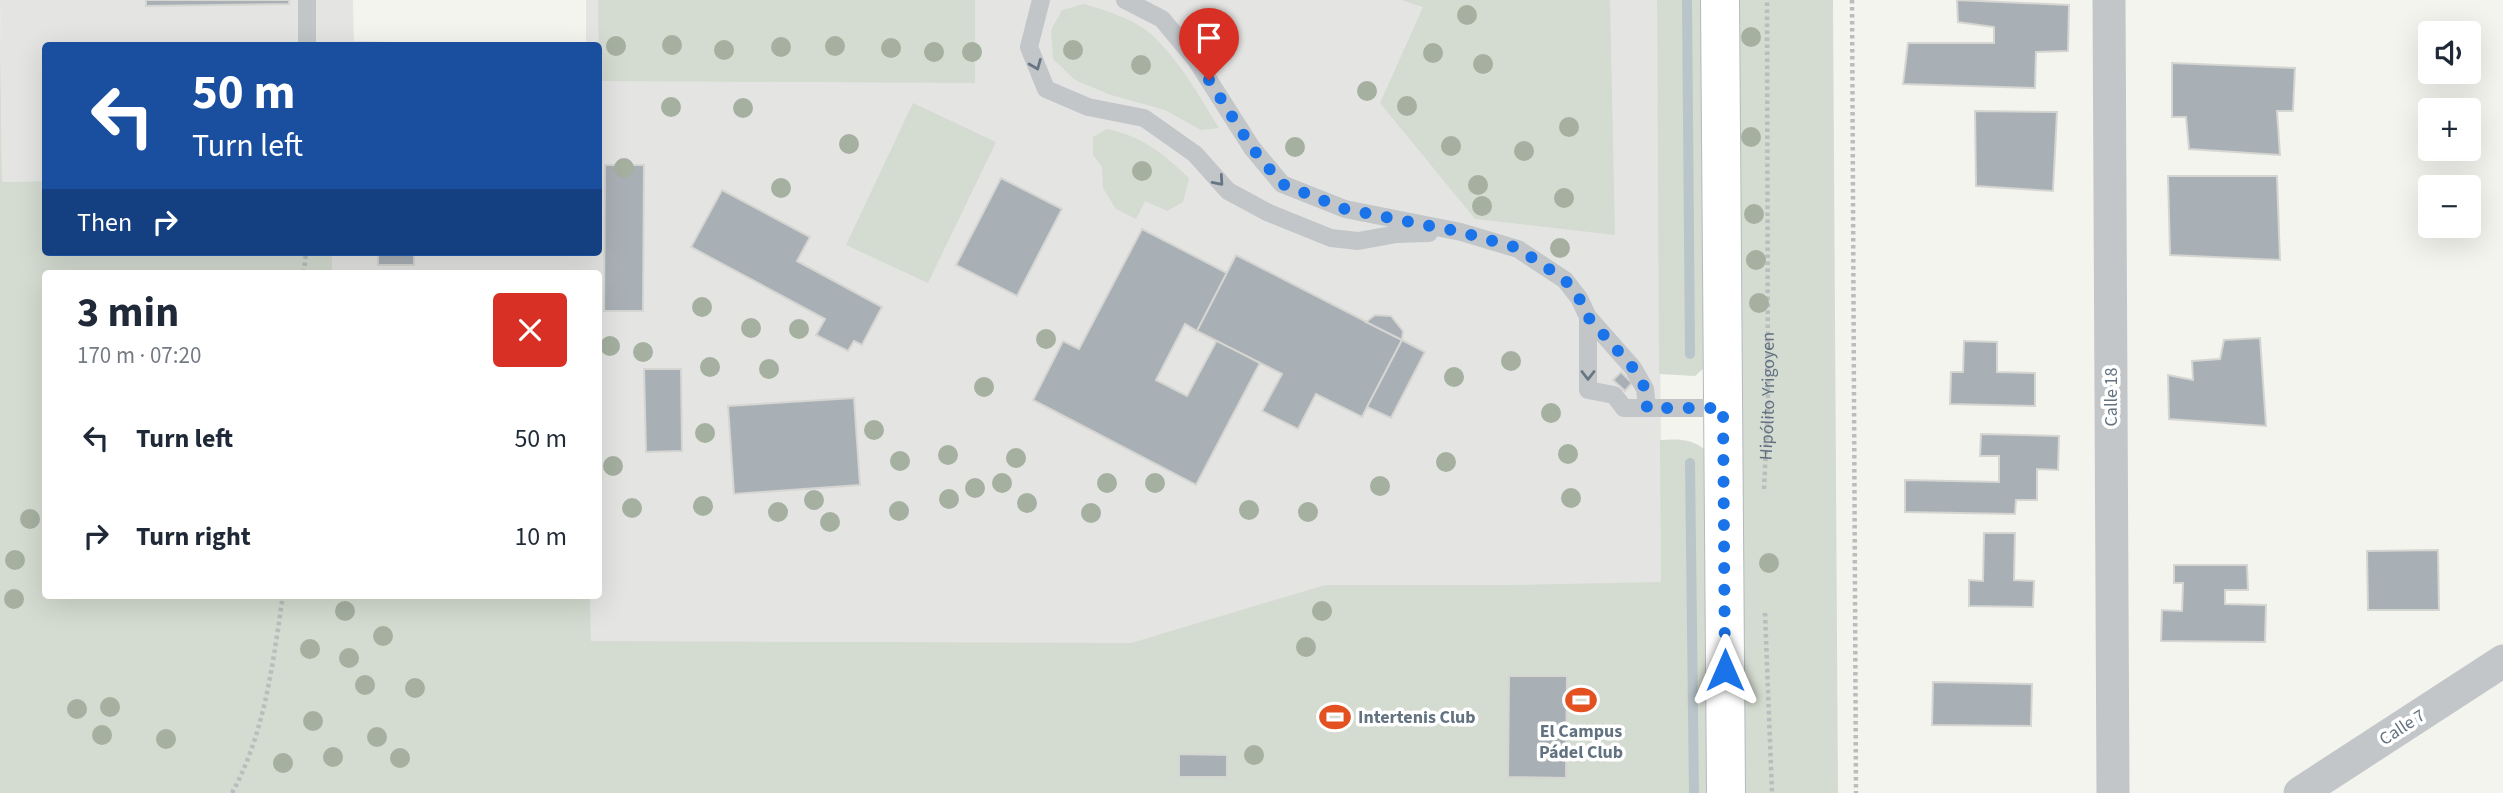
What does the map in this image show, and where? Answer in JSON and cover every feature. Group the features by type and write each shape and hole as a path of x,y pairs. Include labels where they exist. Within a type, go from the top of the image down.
{"main road":[{"path":"1720,0 1726,793"}],"street":[{"name":"Calle 18","path":"2109,0 2113,793"},
{"name":"Calle 7","path":"2300,793 2503,661"}],"lane":[{"path":"307,0 307,42"},
{"path":"1041,0 1029,47 1046,89 1087,107 1144,118 1195,154 1228,191 1269,213 1331,238 1358,241 1398,234 1461,232"},
{"path":"1125,0 1162,19 1196,60 1252,148 1282,184 1345,209 1461,232 1518,248 1565,280 1579,298 1588,317 1633,368 1645,388 1647,408"},
{"path":"1588,317 1588,390 1615,395 1624,408 1723,408"}],"path":[{"name":"Hipólito Yrigoyen","path":"1764,492 1768,408 1767,0"},
{"path":"1852,0 1856,793"},
{"path":"232,793 247,767 271,677 282,599"},
{"path":"1764,608 1772,793"}],"shaded area":[{"path":"0,0 353,0 354,41 396,42 42,42 42,181 2,182"},
{"path":"586,0 1657,0 1664,793 592,793 590,599 602,599 602,270 332,270 332,256 602,256 602,42 586,42"},
{"path":"598,0 975,0 975,83 602,81 602,42 599,42"},
{"path":"1401,0 1610,0 1615,235 1475,219 1380,103 1423,7"},
{"path":"1657,0 1701,0 1705,367 1695,376 1659,374"},
{"path":"1738,0 1833,0 1838,793 1741,793"},
{"path":"1084,4 1129,20 1152,35 1180,67 1219,128 1201,130 1165,110 1111,95 1075,80 1053,59 1051,30 1062,10"},
{"path":"0,18 2,182 42,181 42,256 332,256 332,270 42,270 42,599 590,599 591,641 1131,643 1325,585 1661,582 1660,440 1684,440 1705,450 1707,793 0,793"},
{"path":"913,103 996,142 928,283 846,245"},
{"path":"1107,129 1142,141 1189,178 1183,202 1167,211 1145,201 1136,219 1116,209 1103,188 1102,167 1093,155 1093,137"}],"building":[{"path":"146,0 289,0 289,4 146,6"},
{"path":"1957,0 2069,5 2068,51 2036,52 2035,88 1903,84 1908,43 1994,43 1994,27 1958,22"},
{"path":"2172,63 2295,68 2293,111 2277,111 2280,155 2189,149 2186,117 2172,117"},
{"path":"1975,111 2057,112 2053,191 1976,186"},
{"path":"605,165 644,165 643,311 604,311"},
{"path":"2168,176 2277,176 2280,260 2170,255"},
{"path":"1001,178 1062,209 1017,296 956,265"},
{"path":"722,190 810,237 797,261 882,307 862,345 854,341 848,351 816,335 825,319 691,247"},
{"path":"1142,229 1227,273 1197,331 1185,324 1156,380 1187,396 1217,340 1260,363 1196,485 1033,400 1063,341 1079,349"},
{"path":"1236,255 1402,340 1362,417 1316,394 1298,429 1262,411 1282,374 1197,331"},
{"path":"378,256 414,256 414,265 378,265"},
{"path":"1375,315 1391,316 1403,331 1402,340 1366,322"},
{"path":"2260,338 2266,426 2169,419 2168,375 2193,380 2192,361 2220,359 2224,340"},
{"path":"1402,340 1425,352 1391,418 1367,407"},
{"path":"1964,341 1997,342 1997,372 2035,373 2035,406 1950,404 1951,372 1963,372"},
{"path":"644,369 681,369 682,451 646,452"},
{"path":"1621,372 1632,383 1625,391 1613,380"},
{"path":"854,398 860,485 734,494 728,406"},
{"path":"1981,434 2059,436 2058,470 2037,469 2037,500 2016,500 2015,514 1905,512 1905,480 1999,482 1999,456 1980,456"},
{"path":"1984,533 2015,533 2014,580 2034,581 2033,607 1969,606 1969,580 1983,581"},
{"path":"2438,550 2439,610 2368,610 2367,551"},
{"path":"2174,565 2247,565 2248,590 2225,590 2225,604 2266,605 2265,642 2161,641 2162,610 2182,611 2183,583 2174,583"},
{"path":"1509,676 1567,676 1566,778 1508,777"},
{"path":"1933,682 2032,684 2031,726 1932,725"},
{"path":"1179,754 1227,755 1227,777 1179,777"}],"waterway":[{"path":"1687,0 1690,354"},
{"path":"1690,463 1694,793"}],"place":[{"name":"El Campus Pádel Club","path":"1581,700"},
{"name":"Intertenis Club","path":"1335,717"}],"route":[{"path":"1209,80 1252,148 1282,184 1345,209 1461,232 1518,248 1565,280 1579,298 1588,317 1633,368 1645,388 1647,408 1723,408 1725,670"}]}
